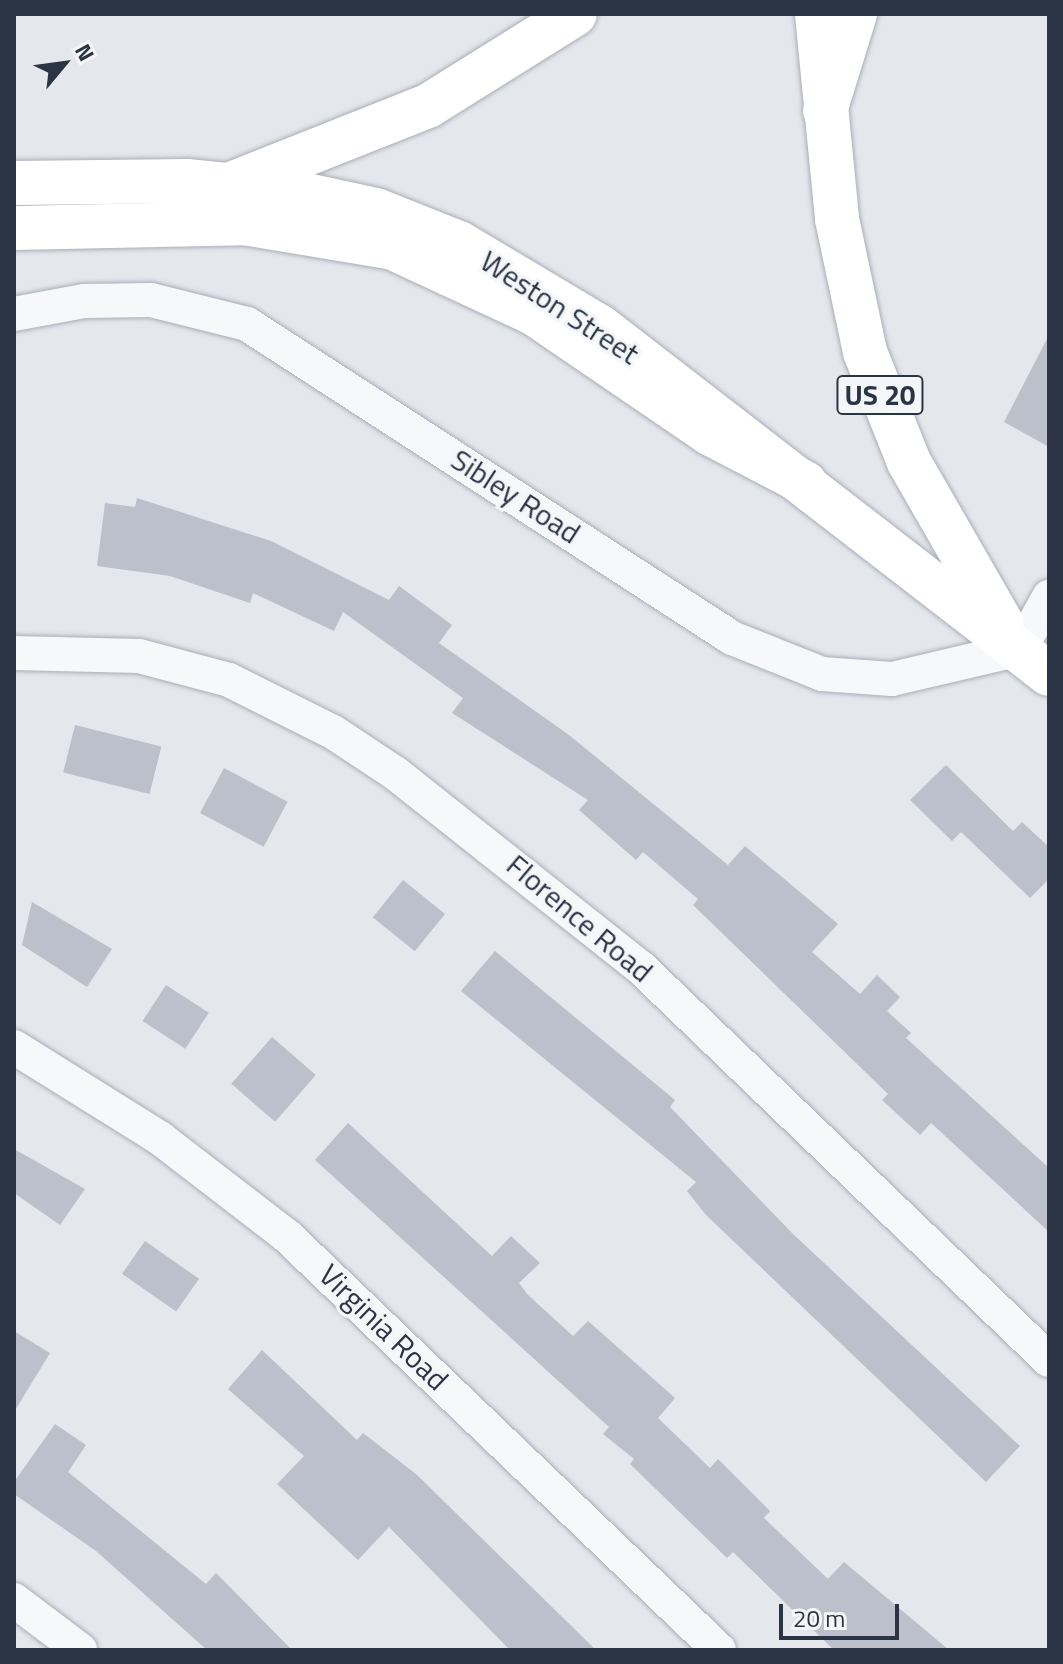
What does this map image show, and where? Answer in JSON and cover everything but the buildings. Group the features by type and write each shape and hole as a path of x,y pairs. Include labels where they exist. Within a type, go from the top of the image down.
{"main road":[{"path":"230,184 428,106 575,14"},
{"name":"US 20","path":"817,14 844,266 878,392 948,535 1034,661"},
{"path":"825,111 855,14"},
{"name":"Weston Street","path":"14,183 230,184 376,210 472,250 600,327 1034,661"},
{"path":"14,228 244,223 393,248 535,314 711,434 805,483"}],"street":[{"name":"Sibley Road","path":"14,314 84,301 151,300 247,324 782,663 845,678 892,679 1034,661"},
{"path":"1034,661 1049,597"},
{"name":"Florence Road","path":"14,653 139,656 229,680 319,724 395,773 640,967 1049,1360"},
{"name":"Virginia Road","path":"14,1047 127,1115 287,1236 719,1650"},
{"path":"14,1600 80,1650"}]}
